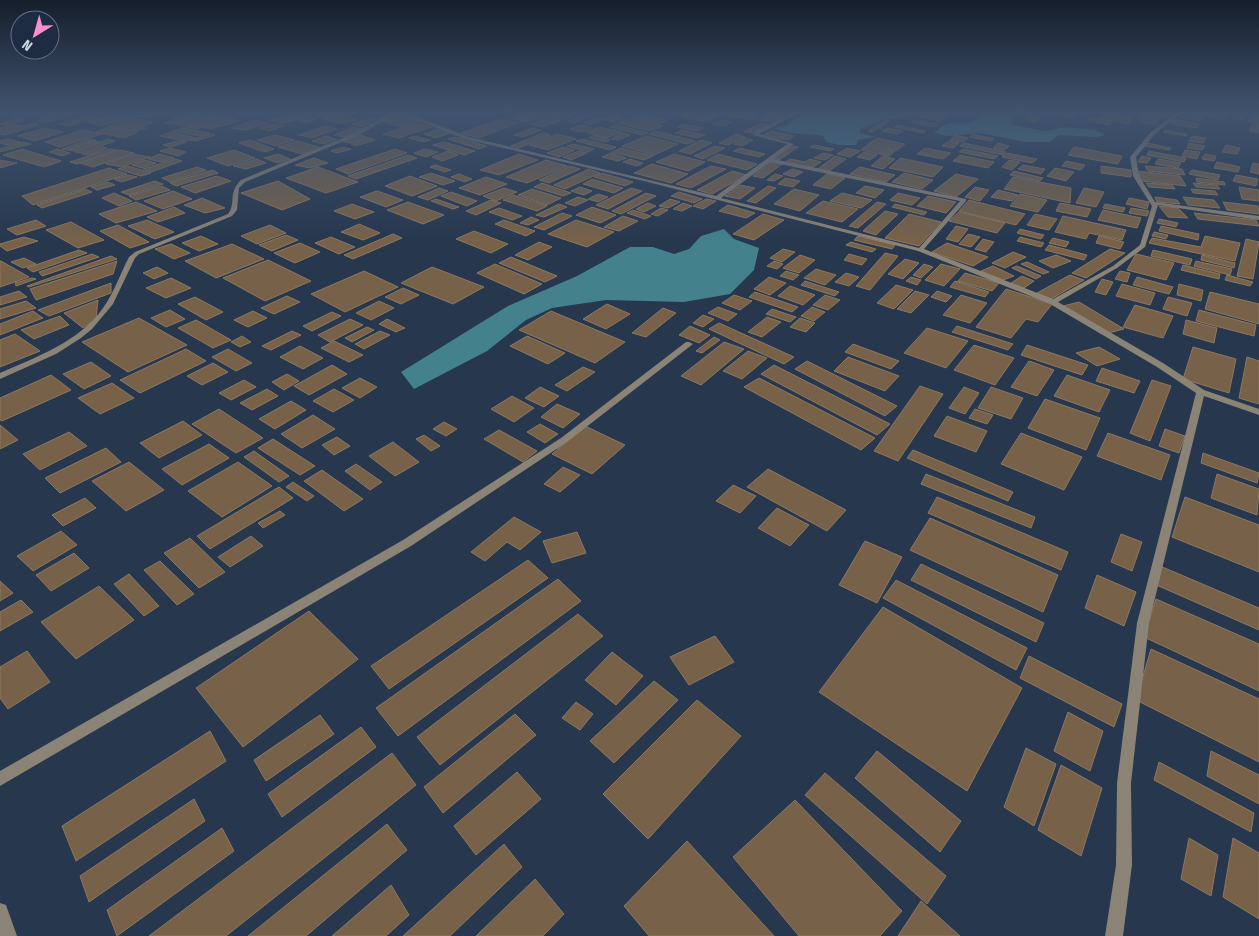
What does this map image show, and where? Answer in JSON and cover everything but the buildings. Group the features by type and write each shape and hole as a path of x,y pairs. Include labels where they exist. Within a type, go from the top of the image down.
{"street":[{"path":"0,376 66,344 99,319 109,304 132,257 230,215 234,210 236,188 244,181 311,154"},
{"path":"532,154 717,198 920,250 1053,302 1160,365 1201,392 1259,412"},
{"path":"717,198 778,154"},
{"path":"1053,302 1115,267 1143,246 1155,206 1136,176 1132,157 1135,154"},
{"path":"769,160 964,200 920,250"},
{"path":"1153,203 1259,218"},
{"path":"0,779 407,543 564,440 689,344"},
{"path":"1114,936 1124,865 1124,783 1143,623 1201,392"},
{"path":"0,911 8,936"}],"shaded area":[{"path":"724,229 734,239 759,248 754,270 730,294 684,302 606,300 552,308 526,320 487,351 414,389 401,372 508,306 577,276 630,247 653,247 674,254 689,249 701,236"}]}
